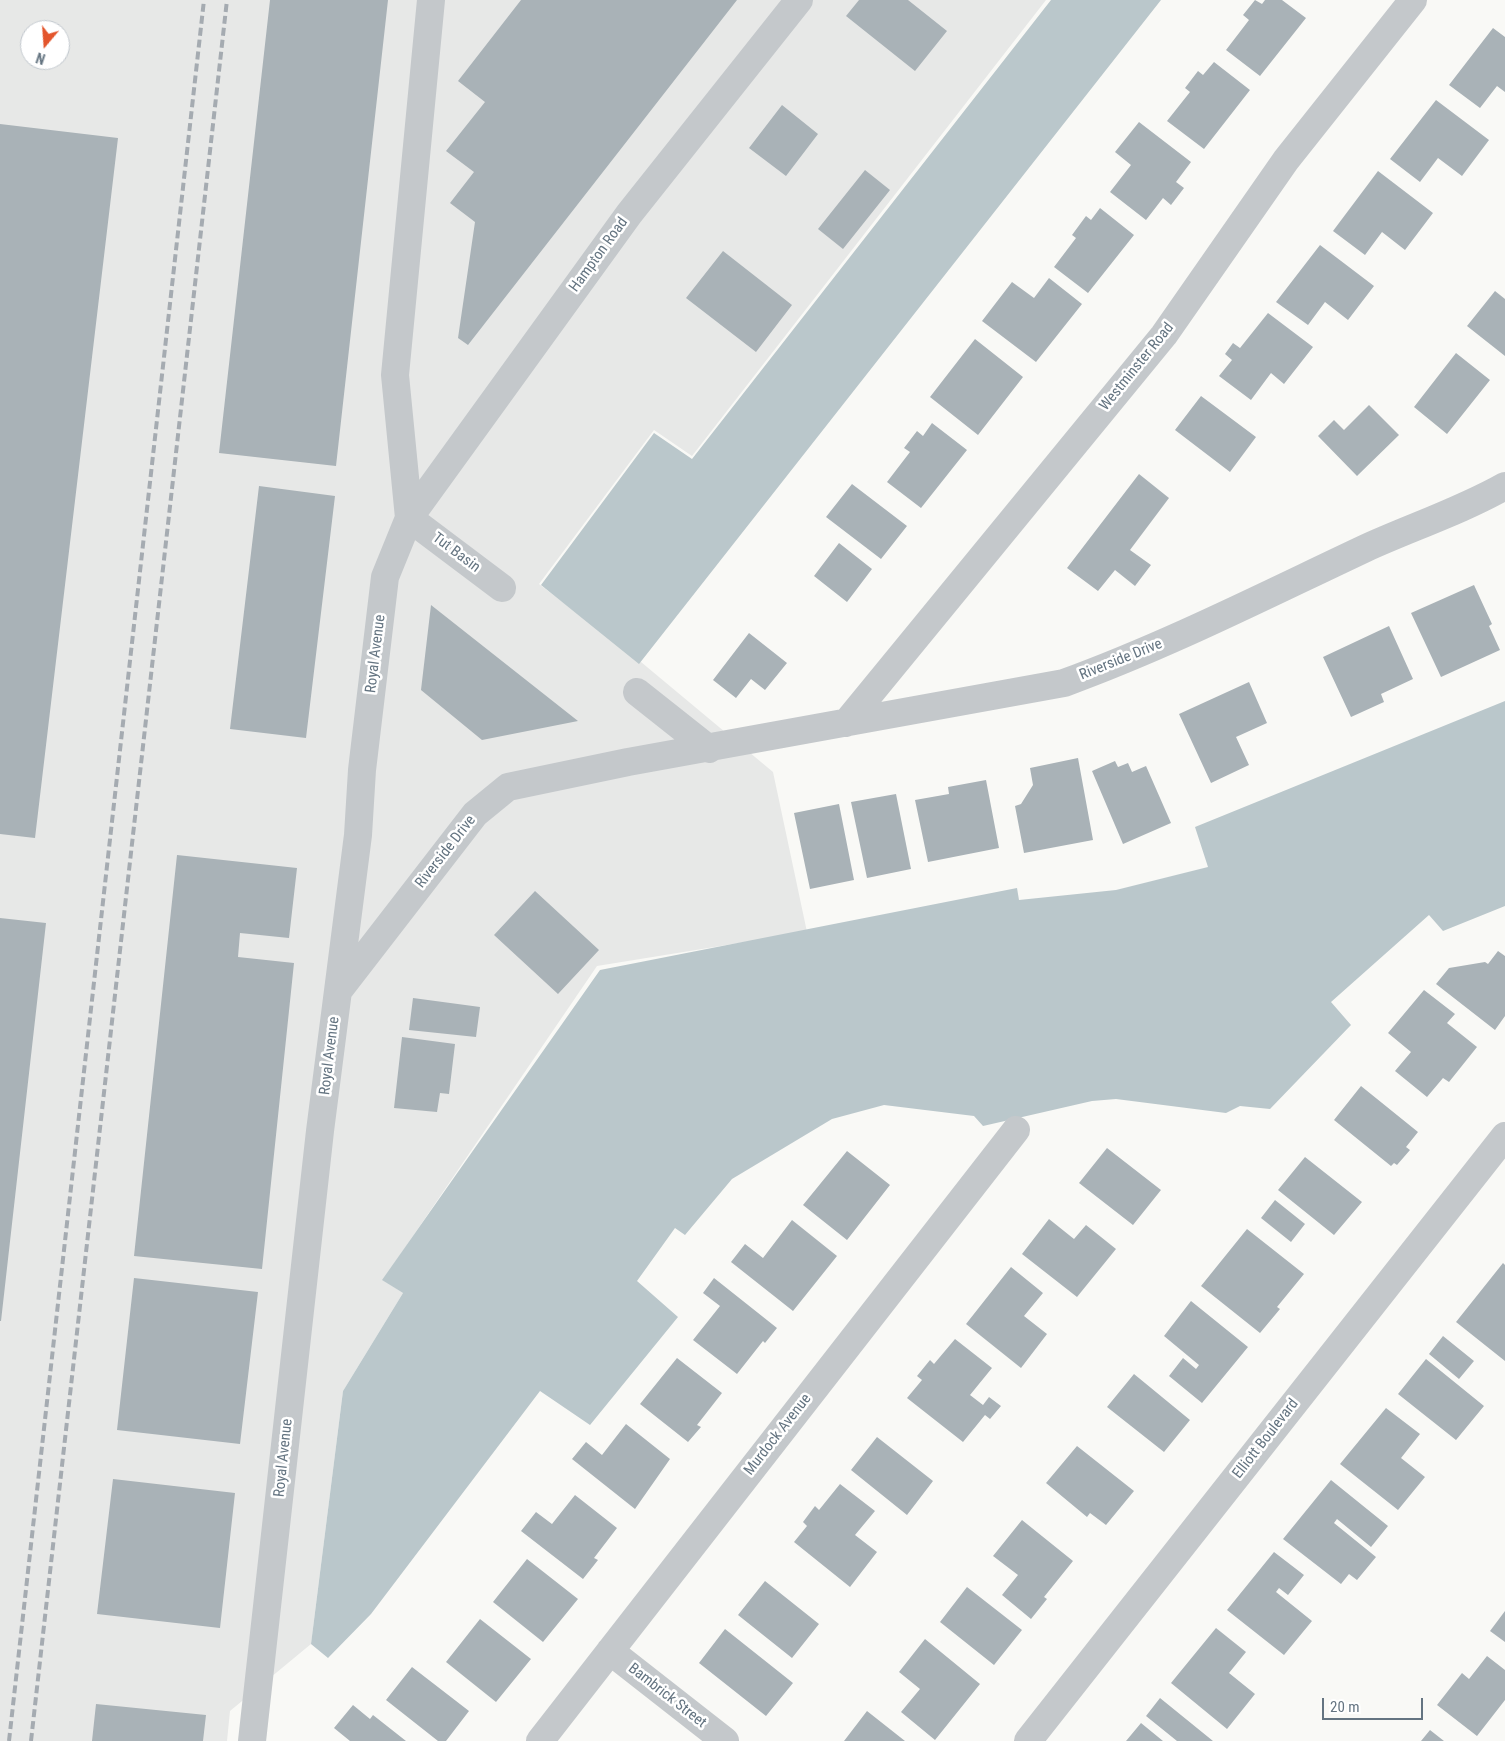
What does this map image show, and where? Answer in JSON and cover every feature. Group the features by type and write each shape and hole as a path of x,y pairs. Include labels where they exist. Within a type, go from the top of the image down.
{"street":[{"name":"Royal Avenue","path":"252,1741 338,991 358,835 362,770 385,577 409,518 395,375 432,0"},
{"name":"Hampton Road","path":"409,518 630,214 798,0"},
{"name":"Westminster Road","path":"846,723 1164,335 1286,160 1413,0"},
{"name":"Riverside Drive","path":"338,991 475,814 508,787 628,762 709,749 1064,683 1130,659 1401,532 1490,495 1505,486"},
{"name":"Tut Basin","path":"409,518 502,588"},
{"path":"637,692 709,749"},
{"name":"Murdock Avenue","path":"540,1741 1016,1130"},
{"name":"Elliott Boulevard","path":"1028,1741 1505,1136"},
{"name":"Bambrick Street","path":"610,1651 725,1741"}],"shaded area":[{"path":"0,0 1046,0 692,456 654,430 539,584 641,662 773,772 807,932 597,966 383,1280 403,1293 343,1391 311,1644 230,1711 227,1741 0,1741"},
{"path":"1051,0 1161,0 639,664 541,585 654,433 692,459"},
{"path":"1505,701 1505,906 1443,931 1429,915 1331,1002 1351,1025 1270,1109 1240,1106 1226,1113 1116,1099 1092,1101 983,1126 974,1116 884,1105 832,1119 732,1179 685,1235 675,1228 637,1281 678,1317 590,1425 540,1391 371,1614 328,1658 311,1644 343,1391 403,1293 382,1280 600,970 1017,888 1019,900 1116,890 1208,867 1195,827"}],"building":[{"path":"270,0 388,0 336,466 219,453"},
{"path":"521,0 737,0 468,345 458,338 475,222 450,203 474,172 446,151 485,102 458,81"},
{"path":"859,0 908,0 947,31 915,71 846,16"},
{"path":"1255,0 1262,4 1265,0 1282,0 1306,18 1260,76 1226,50 1249,20 1243,15"},
{"path":"1493,28 1505,37 1505,92 1497,86 1480,108 1449,85"},
{"path":"1214,62 1250,90 1204,149 1167,121 1190,92 1185,88 1198,71 1203,75"},
{"path":"1436,100 1489,140 1462,176 1438,158 1420,182 1390,159"},
{"path":"782,105 818,134 786,176 749,148"},
{"path":"1139,122 1191,162 1176,182 1184,188 1171,205 1163,198 1146,220 1110,192 1131,165 1115,152"},
{"path":"0,124 118,138 35,838 0,834"},
{"path":"865,170 890,190 843,249 818,229"},
{"path":"1378,171 1433,213 1405,250 1382,232 1365,255 1333,231"},
{"path":"1100,208 1134,235 1088,293 1054,267 1076,238 1072,235 1086,216 1091,220"},
{"path":"1320,245 1374,286 1348,320 1325,302 1308,325 1276,302"},
{"path":"723,251 792,305 756,352 686,298"},
{"path":"1049,278 1082,304 1036,362 982,321 1012,282 1034,298"},
{"path":"1495,291 1505,299 1505,356 1467,326"},
{"path":"1268,313 1313,347 1284,384 1271,373 1251,400 1219,376 1232,360 1225,354 1233,343 1240,348"},
{"path":"975,339 1023,377 978,435 930,397"},
{"path":"1456,353 1490,380 1447,434 1414,407"},
{"path":"1201,396 1256,437 1230,472 1175,430"},
{"path":"1369,405 1399,435 1357,476 1318,436 1334,420 1344,430"},
{"path":"932,423 967,450 921,508 887,482 910,452 904,448 917,431 923,436"},
{"path":"1139,474 1169,498 1130,550 1151,565 1135,586 1115,570 1098,591 1067,568"},
{"path":"852,484 907,526 881,559 826,517"},
{"path":"259,486 335,496 306,738 230,729"},
{"path":"839,543 872,569 847,602 814,576"},
{"path":"1474,585 1492,624 1489,626 1500,650 1441,677 1411,613"},
{"path":"431,605 578,721 482,740 421,690"},
{"path":"1389,626 1413,679 1381,694 1384,702 1351,717 1323,657"},
{"path":"749,633 787,663 765,690 751,679 736,698 713,680"},
{"path":"1249,682 1267,723 1236,737 1249,765 1211,783 1179,714"},
{"path":"1078,758 1093,840 1024,853 1015,806 1021,804 1033,785 1030,768"},
{"path":"1115,761 1118,767 1128,763 1132,772 1146,766 1171,823 1123,844 1092,771"},
{"path":"986,780 999,848 928,862 915,800 949,794 948,787"},
{"path":"896,794 911,869 867,878 851,802"},
{"path":"839,804 854,880 810,889 794,813"},
{"path":"177,855 297,868 289,938 240,933 238,957 294,963 262,1269 134,1256"},
{"path":"535,891 599,950 558,994 494,935"},
{"path":"0,918 46,923 1,1321 0,1321"},
{"path":"1498,951 1505,956 1505,1016 1495,1030 1436,984 1449,968 1485,962 1488,964"},
{"path":"1424,990 1455,1014 1447,1023 1477,1047 1449,1082 1443,1078 1427,1097 1395,1071 1411,1052 1388,1033"},
{"path":"413,998 480,1007 476,1037 409,1030"},
{"path":"402,1037 455,1044 449,1094 440,1093 437,1112 394,1108"},
{"path":"1361,1086 1418,1132 1406,1147 1410,1150 1397,1165 1394,1163 1391,1166 1334,1120"},
{"path":"1107,1148 1161,1190 1133,1225 1079,1183"},
{"path":"847,1151 890,1185 847,1240 803,1205"},
{"path":"1305,1157 1362,1202 1334,1235 1278,1190"},
{"path":"1275,1200 1305,1224 1291,1242 1261,1218"},
{"path":"1049,1219 1074,1239 1086,1225 1116,1249 1077,1297 1022,1254"},
{"path":"792,1220 837,1256 793,1311 731,1262 745,1244 763,1258"},
{"path":"1247,1229 1304,1274 1277,1307 1280,1309 1260,1333 1201,1286"},
{"path":"1503,1263 1505,1265 1505,1361 1456,1322"},
{"path":"1011,1267 1043,1293 1024,1316 1047,1334 1021,1368 966,1324"},
{"path":"134,1278 258,1292 240,1444 117,1430"},
{"path":"714,1278 777,1328 765,1343 763,1341 737,1374 693,1340 720,1306 703,1293"},
{"path":"1191,1301 1248,1347 1202,1403 1169,1376 1183,1358 1196,1369 1199,1365 1164,1336"},
{"path":"1443,1336 1474,1361 1459,1379 1429,1354"},
{"path":"955,1339 992,1368 970,1395 983,1405 989,1397 1001,1406 990,1419 985,1415 963,1442 907,1398 922,1380 917,1376 930,1360 934,1364"},
{"path":"677,1358 722,1393 697,1425 701,1427 688,1442 640,1404"},
{"path":"1426,1359 1484,1406 1456,1440 1398,1394"},
{"path":"1134,1374 1190,1420 1164,1452 1107,1407"},
{"path":"1386,1408 1420,1434 1401,1458 1425,1477 1398,1510 1340,1464"},
{"path":"626,1424 670,1459 635,1509 572,1459 586,1442 602,1455"},
{"path":"877,1437 933,1481 907,1515 851,1470"},
{"path":"1077,1446 1134,1491 1106,1525 1090,1513 1087,1517 1046,1483"},
{"path":"113,1479 235,1493 220,1628 97,1614"},
{"path":"1331,1480 1388,1526 1371,1547 1337,1519 1334,1523 1376,1557 1357,1580 1349,1574 1341,1584 1283,1539"},
{"path":"840,1484 875,1511 855,1535 877,1552 850,1587 794,1542 807,1526 803,1522 815,1506 819,1510"},
{"path":"575,1495 617,1528 594,1558 598,1560 583,1579 521,1531 536,1512 552,1524"},
{"path":"1022,1520 1073,1561 1044,1597 1047,1599 1031,1619 1002,1595 1018,1575 993,1556"},
{"path":"1274,1552 1304,1575 1288,1595 1279,1588 1276,1592 1312,1621 1284,1655 1227,1610"},
{"path":"527,1559 578,1599 543,1642 493,1602"},
{"path":"765,1581 819,1624 792,1658 738,1615"},
{"path":"967,1587 1022,1630 994,1665 940,1622"},
{"path":"1505,1611 1505,1642 1490,1631"},
{"path":"480,1619 531,1659 496,1702 446,1662"},
{"path":"1216,1628 1246,1652 1229,1673 1255,1694 1227,1729 1171,1683"},
{"path":"725,1629 793,1683 766,1716 699,1663"},
{"path":"925,1639 980,1684 935,1740 901,1712 920,1689 899,1672"},
{"path":"1487,1656 1505,1670 1505,1700 1477,1736 1437,1705 1462,1673 1469,1679"},
{"path":"412,1667 469,1711 446,1741 438,1741 386,1700"},
{"path":"1160,1698 1213,1741 1177,1741 1146,1716"},
{"path":"96,1704 206,1715 203,1741 92,1741"},
{"path":"353,1705 370,1719 373,1715 406,1741 350,1741 334,1728"},
{"path":"867,1711 905,1741 844,1741"},
{"path":"1141,1723 1163,1741 1126,1741"},
{"path":"1430,1730 1444,1741 1421,1741"}],"railway":[{"path":"9,1741 204,0"},
{"path":"31,1741 227,0"}]}
